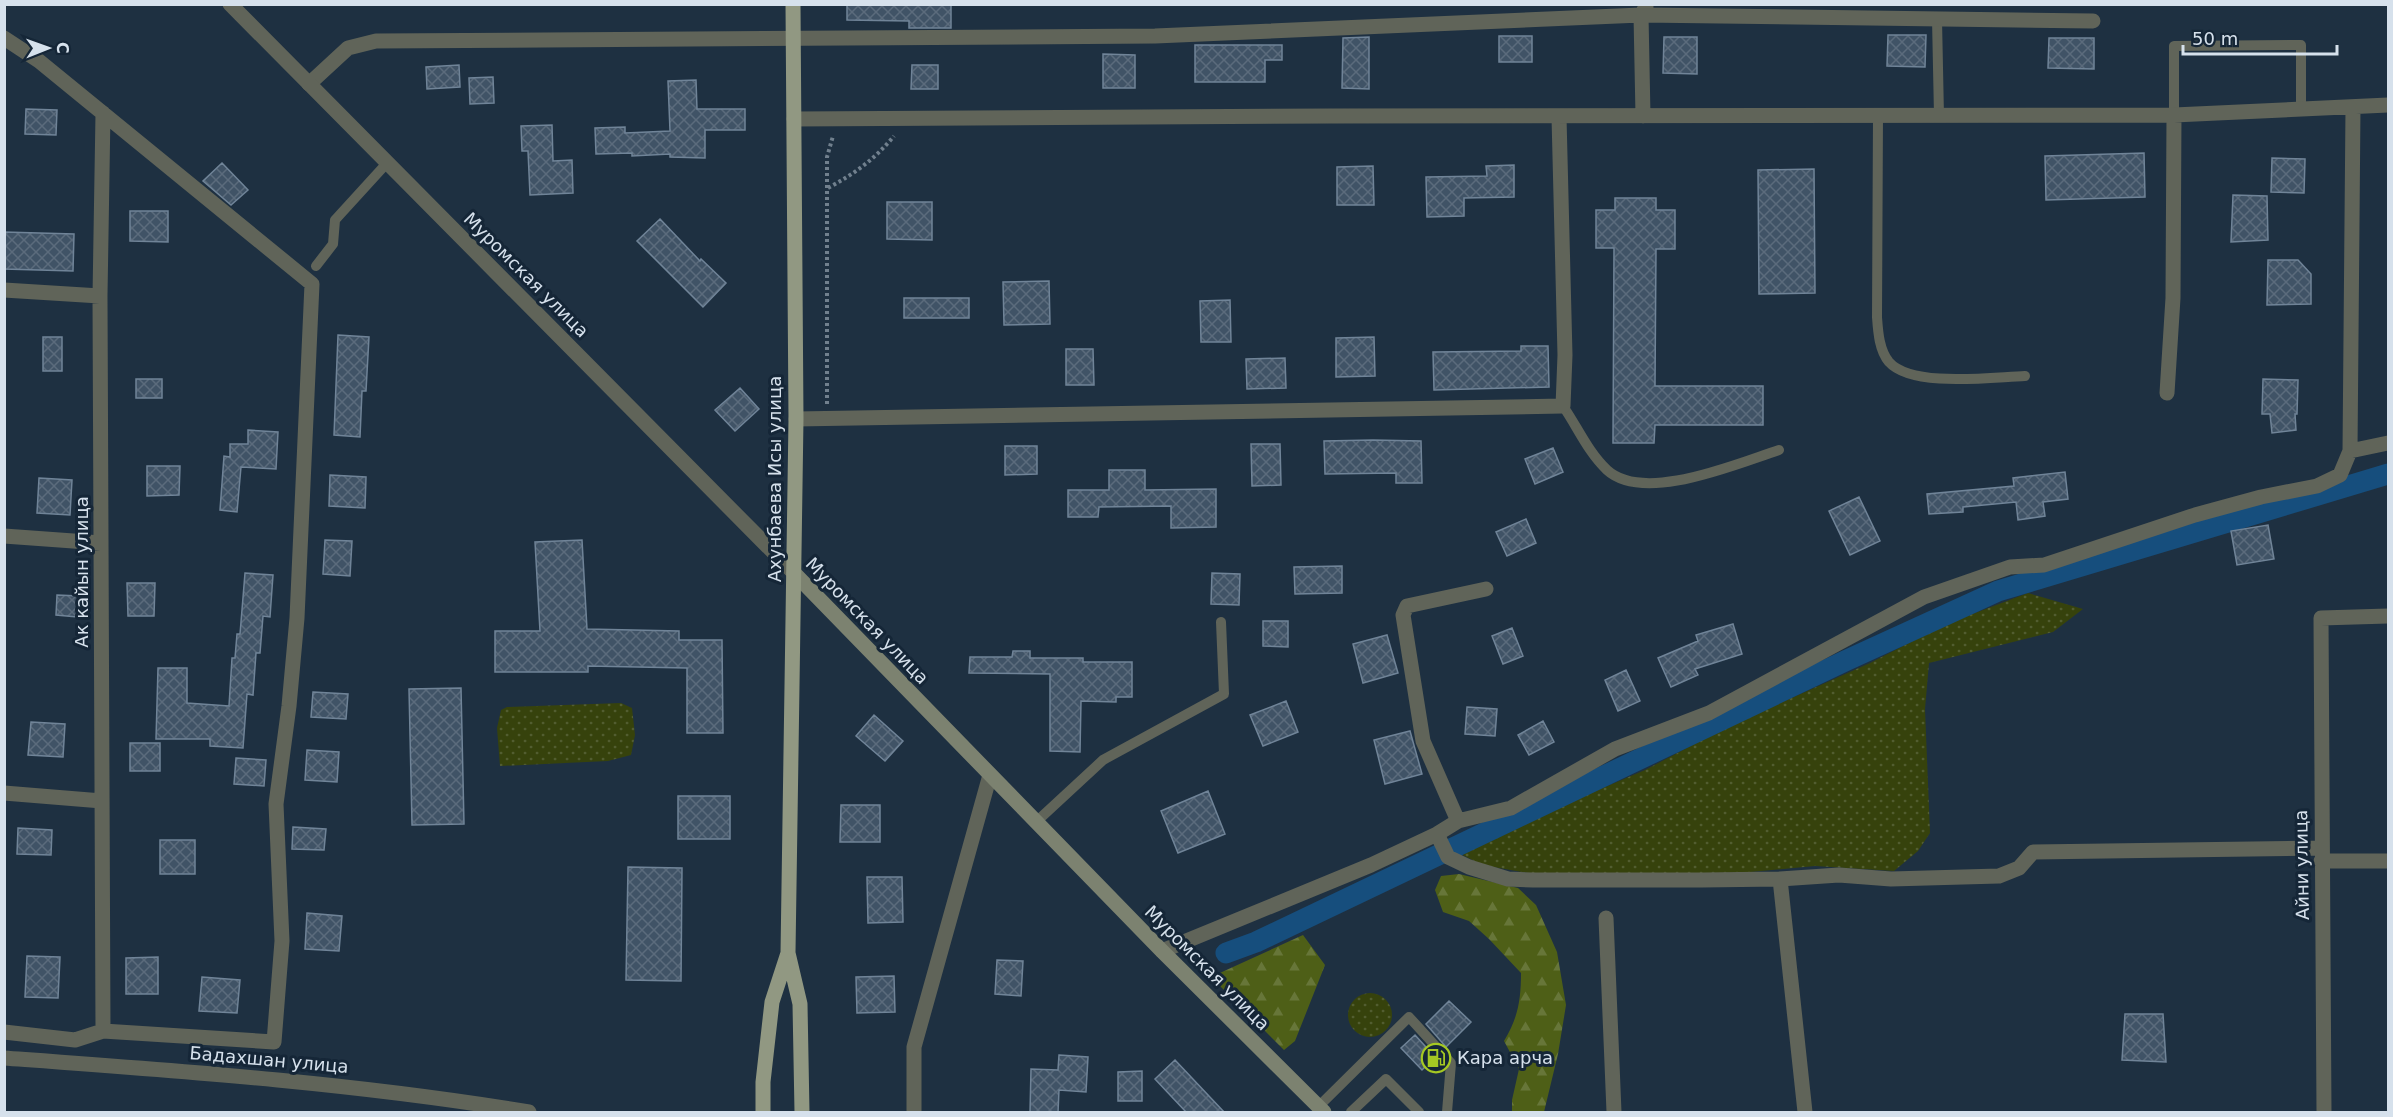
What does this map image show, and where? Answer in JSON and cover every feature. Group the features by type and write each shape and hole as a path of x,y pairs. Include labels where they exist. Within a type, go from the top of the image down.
{"main road":[{"name":"Ахунбаева Исы улица","path":"793,4 795,419 788,953 800,1004 802,1113"},
{"name":"Муромская улица","path":"794,573 1162,951 1321,1110"},
{"name":"Ахунбаева Исы улица","path":"763,1113 763,1082 772,1002 788,953"}],"street":[{"name":"Муромская улица","path":"230,4 794,573"},
{"path":"309,84 348,48 376,41 1155,36 1644,10 1937,19 2094,21"},
{"path":"1643,117 1644,10"},
{"path":"4,38 39,61 312,284 297,618 289,706 276,804 282,941 274,1042 103,1031 75,1040 4,1032"},
{"path":"794,119 2174,115 2388,105"},
{"path":"1162,951 1371,865 1442,846 1458,821 1511,808 1615,749 1709,713 1924,597 2010,567 2044,565 2195,515 2261,497 2317,486 2340,475 2349,451 2354,107"},
{"name":"Ак кайын улица","path":"103,113 100,296 103,1031"},
{"path":"2167,393 2173,298 2174,115"},
{"path":"795,419 1563,406 1565,355 1559,117"},
{"path":"4,290 100,296"},
{"path":"2349,451 2388,443"},
{"path":"4,536 101,543"},
{"path":"1458,821 1423,741 1403,615 1407,606 1486,589"},
{"name":"Айни улица","path":"2324,1113 2321,618 2388,616"},
{"path":"914,1113 914,1047 990,775"},
{"path":"4,793 102,801"},
{"path":"1442,846 1469,867 1516,879 1570,881 1780,879 1839,875 1891,879 1999,876 2019,868 2033,852 2321,854 2388,861"},
{"path":"1780,879 1805,1113"},
{"path":"1606,918 1614,1113"},
{"name":"Бадахшан улица","path":"4,1058 271,1078 443,1098 529,1113"}],"lane":[{"path":"1937,19 1939,116"},
{"path":"2174,115 2174,46 2301,45 2301,110"},
{"path":"1878,116 1877,317 1879,340 1888,361 1906,374 1929,379 2025,376"},
{"path":"312,284 316,266 333,244 335,220 387,163"},
{"path":"297,272 316,266"},
{"path":"1563,406 1585,444 1609,472 1636,484 1690,479 1779,450"},
{"path":"1036,822 1103,760 1224,694 1221,622"},
{"path":"1321,1110 1409,1017 1451,1064 1447,1113"},
{"path":"1351,1113 1386,1079 1419,1113"}],"path":[{"path":"827,189 870,163 911,118"},
{"path":"827,404 827,157 834,130"}],"green space":[{"path":"2028,593 2083,609 2053,632 1929,663 1925,709 1930,833 1918,851 1894,871 1815,866 1729,874 1528,873 1482,865 1455,851 1645,770 1729,726 1870,663 1946,624"},
{"path":"621,703 632,708 635,735 631,755 608,761 500,766 497,728 501,710 507,707"},
{"path":"1459,874 1518,888 1536,905 1557,952 1566,1005 1558,1054 1544,1112 1512,1112 1512,1100 1519,1069 1504,1041 1518,1008 1521,973 1469,921 1443,912 1435,890 1441,876"},
{"path":"1303,935 1325,965 1295,1041 1284,1050 1211,977"},
{"path":"1370,993 1385,1000 1392,1015 1385,1030 1370,1037 1355,1030 1348,1015 1355,1000"}],"building":[{"path":"847,4 951,4 951,28 909,28 909,21 847,20"},
{"path":"1888,35 1926,35 1925,67 1887,66"},
{"path":"1499,36 1532,36 1532,62 1499,62"},
{"path":"1369,37 1369,89 1342,88 1343,38"},
{"path":"1664,37 1697,37 1697,74 1663,73"},
{"path":"2049,38 2094,38 2094,69 2048,68"},
{"path":"1195,45 1282,45 1282,60 1265,60 1265,82 1195,82"},
{"path":"1103,54 1135,55 1135,88 1103,88"},
{"path":"459,65 460,87 427,89 426,67"},
{"path":"912,65 938,65 938,89 911,89"},
{"path":"493,77 494,103 470,104 469,78"},
{"path":"696,80 697,109 745,109 745,130 705,130 705,158 670,157 670,154 632,156 632,153 596,154 595,128 625,127 625,133 670,131 668,81"},
{"path":"26,109 57,110 56,135 25,134"},
{"path":"552,125 553,161 572,160 573,193 530,195 528,151 522,151 521,126"},
{"path":"2144,153 2145,197 2046,200 2045,156"},
{"path":"2272,158 2305,159 2304,193 2271,192"},
{"path":"222,163 248,190 231,205 203,181"},
{"path":"1514,165 1514,197 1464,198 1464,216 1427,217 1426,177 1487,176 1486,166"},
{"path":"1373,166 1374,205 1337,205 1337,167"},
{"path":"1814,169 1815,293 1759,294 1758,170"},
{"path":"2233,195 2267,196 2268,240 2231,242"},
{"path":"1615,198 1656,198 1656,210 1675,210 1675,249 1656,249 1655,386 1763,386 1763,425 1655,425 1654,443 1613,443 1614,248 1596,248 1596,210 1615,210"},
{"path":"887,202 932,202 932,240 887,239"},
{"path":"130,211 168,211 168,242 130,241"},
{"path":"660,219 700,261 701,259 726,283 703,307 637,241"},
{"path":"4,232 74,234 73,271 4,269"},
{"path":"2268,260 2298,260 2311,274 2311,304 2267,305"},
{"path":"1049,281 1050,324 1004,325 1003,282"},
{"path":"904,298 969,298 969,318 904,318"},
{"path":"1230,300 1231,342 1201,342 1200,301"},
{"path":"338,335 369,337 366,391 362,391 360,437 334,435"},
{"path":"43,337 62,337 62,371 43,371"},
{"path":"1374,337 1375,376 1336,377 1336,338"},
{"path":"1521,346 1548,346 1549,387 1434,390 1433,352 1521,351"},
{"path":"1066,349 1093,349 1094,385 1066,385"},
{"path":"1285,358 1286,388 1247,389 1246,359"},
{"path":"136,379 162,379 162,398 136,398"},
{"path":"2263,379 2298,380 2296,430 2272,433 2270,414 2262,414"},
{"path":"740,388 759,409 735,431 715,410"},
{"path":"248,430 278,432 276,469 241,467 237,512 220,510 224,456 230,457 230,444 248,444"},
{"path":"1324,441 1421,441 1422,483 1396,483 1396,473 1325,474"},
{"path":"1251,444 1280,444 1281,485 1252,486"},
{"path":"1005,446 1037,446 1037,474 1005,475"},
{"path":"1553,448 1563,472 1535,484 1525,459"},
{"path":"147,466 180,466 179,495 147,496"},
{"path":"1109,470 1145,470 1145,490 1216,489 1216,527 1171,528 1171,506 1099,507 1098,517 1068,517 1068,490 1109,490"},
{"path":"2065,472 2068,499 2043,502 2045,516 2018,520 2016,502 1963,507 1963,512 1929,514 1927,494 2014,486 2013,478"},
{"path":"330,475 366,477 365,508 329,506"},
{"path":"39,478 72,480 70,515 37,513"},
{"path":"1859,497 1880,541 1850,555 1829,511"},
{"path":"1526,519 1536,543 1507,556 1496,532"},
{"path":"2268,525 2274,559 2237,565 2231,531"},
{"path":"325,540 352,541 350,576 323,574"},
{"path":"582,540 587,629 679,631 679,640 722,640 723,733 687,733 687,668 588,666 588,672 495,672 495,631 540,631 535,542"},
{"path":"1342,566 1342,593 1295,594 1294,567"},
{"path":"245,573 273,575 270,617 263,616 260,653 256,653 253,695 247,694 243,748 210,746 210,739 156,739 158,668 187,668 187,703 229,706 232,658 235,658 237,634 240,634"},
{"path":"1212,573 1240,574 1239,605 1211,604"},
{"path":"127,583 155,583 154,616 128,616"},
{"path":"57,595 79,596 77,617 56,615"},
{"path":"1263,621 1288,621 1288,647 1263,646"},
{"path":"1733,624 1742,654 1695,669 1698,675 1671,687 1658,658 1698,641 1696,635"},
{"path":"1512,628 1523,656 1503,664 1492,636"},
{"path":"1387,635 1398,673 1363,683 1353,644"},
{"path":"1013,651 1030,651 1030,658 1083,658 1083,662 1132,662 1132,697 1116,697 1116,702 1081,701 1080,752 1050,751 1050,674 969,673 970,657 1012,657"},
{"path":"1626,670 1640,701 1618,711 1605,680"},
{"path":"461,688 464,824 412,825 409,689"},
{"path":"313,692 348,694 346,719 311,717"},
{"path":"1286,701 1298,732 1263,746 1250,715"},
{"path":"1467,707 1497,709 1495,736 1465,734"},
{"path":"874,715 903,741 885,761 856,736"},
{"path":"1543,721 1554,742 1529,755 1518,735"},
{"path":"31,722 65,724 63,757 28,755"},
{"path":"1410,731 1422,774 1385,784 1374,740"},
{"path":"130,743 160,743 160,771 130,771"},
{"path":"307,750 339,752 337,782 305,780"},
{"path":"236,758 266,760 264,786 234,784"},
{"path":"1208,791 1225,834 1178,853 1161,811"},
{"path":"678,796 730,796 730,839 678,839"},
{"path":"841,805 880,805 880,842 840,842"},
{"path":"293,827 326,829 324,850 292,849"},
{"path":"18,828 52,830 51,855 17,854"},
{"path":"160,840 195,840 195,874 160,874"},
{"path":"628,867 682,868 681,981 626,980"},
{"path":"867,877 902,877 903,922 868,923"},
{"path":"307,913 342,916 339,951 305,949"},
{"path":"27,956 60,957 58,998 25,997"},
{"path":"158,957 158,994 126,994 126,958"},
{"path":"997,960 1023,961 1021,996 995,994"},
{"path":"894,976 895,1012 857,1013 856,977"},
{"path":"202,977 240,980 237,1013 199,1011"},
{"path":"1449,1001 1471,1022 1446,1047 1426,1024"},
{"path":"2125,1014 2163,1014 2166,1062 2122,1060"},
{"path":"1415,1035 1435,1057 1422,1070 1401,1048"},
{"path":"1059,1055 1088,1057 1086,1092 1059,1090 1058,1113 1030,1113 1031,1069 1058,1070"},
{"path":"1175,1060 1225,1113 1187,1113 1155,1079"},
{"path":"1142,1071 1142,1101 1118,1101 1118,1072"}],"waterway":[{"path":"1226,953 1256,942 1845,661 1998,591 2388,474"}],"place":[{"name":"Кара арча","path":"1436,1058"}]}
